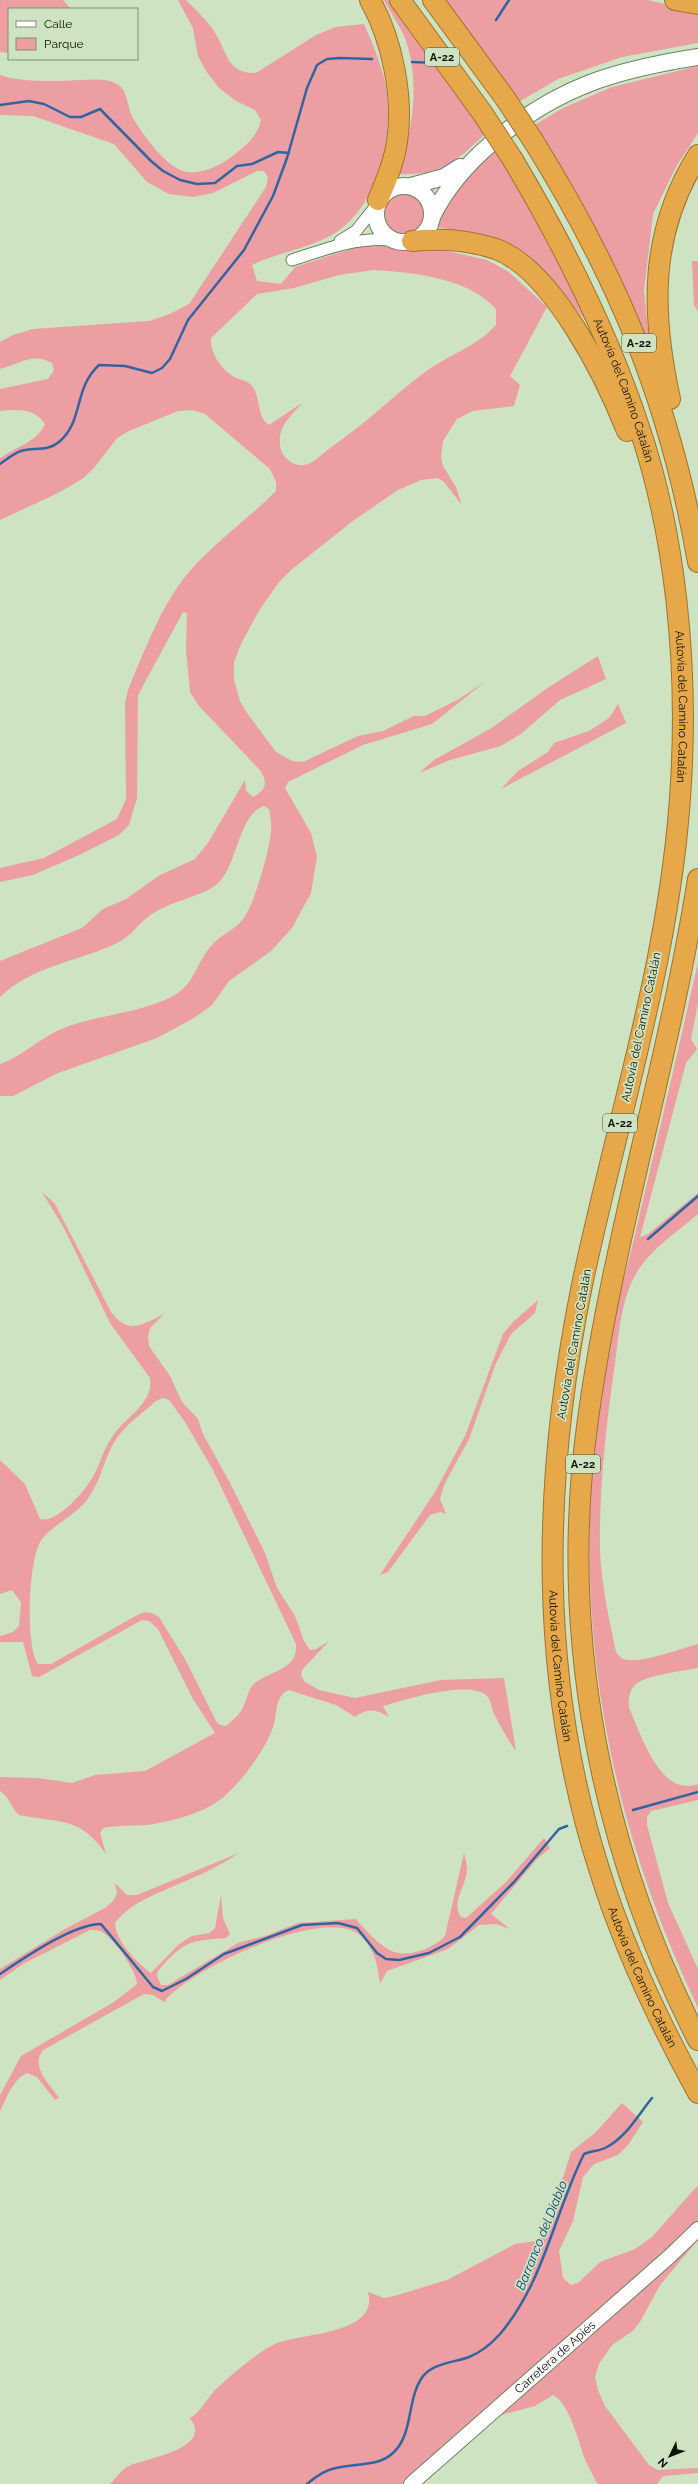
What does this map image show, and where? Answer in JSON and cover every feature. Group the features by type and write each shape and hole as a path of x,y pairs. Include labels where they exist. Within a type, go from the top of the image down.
{"highway":[{"path":"370,0 388,43 394,68 398,116 394,156 377,203"},
{"name":"Autovía del Camino Catalán","path":"400,0 483,114 514,160 563,247 617,366 640,427 656,488 667,541 678,621 682,734 681,783 676,840 653,979 582,1285 569,1359 555,1475 551,1592 558,1682 565,1730 576,1784 600,1872 617,1923 650,2000 698,2092"},
{"name":"A-22","path":"433,0 505,98 534,142 588,232 632,327 672,440 698,562"},
{"path":"675,0 698,4"},
{"path":"698,155 680,190 663,239 659,261 656,313 664,369 698,526"},
{"path":"412,241 455,240 497,250 524,267 540,282 558,304 580,336 604,380 618,408 638,459 661,534 678,621"},
{"name":"Autovía del Camino Catalán","path":"698,879 676,1002 602,1329 583,1454 578,1558 581,1644 595,1741 604,1789 639,1908 656,1951 698,2040"}],"main road":[{"path":"475,158 444,177 411,186 395,186 388,190 377,203 378,226 392,240 412,241 426,231 448,187 475,158 532,111 577,87 622,72 697,56"},
{"path":"411,186 427,198 432,217"}],"street":[{"path":"316,252 356,231 377,203"},
{"path":"292,260 365,239 392,240"},
{"name":"Carretera de Apiés","path":"410,2484 670,2256 698,2229"}],"green space":[{"path":"0,0 63,0 70,8 8,8 8,53 0,52"},
{"path":"178,0 186,0 207,21 217,36 230,62 235,67 247,73 256,73 316,35 336,27 364,24 382,71 386,87 388,107 387,129 384,151 378,173 370,193 358,211 344,226 326,238 308,246 270,257 252,265 257,281 281,284 295,267 360,246 371,244 405,249 443,250 487,260 509,272 547,307 510,376 520,385 514,406 473,411 457,419 443,441 441,456 443,466 456,487 462,505 443,481 437,478 421,480 398,490 354,520 291,570 279,582 260,609 241,644 234,662 234,680 240,701 247,713 276,752 292,761 303,762 358,736 383,731 414,716 425,716 459,699 486,681 432,724 363,745 288,782 285,788 311,833 317,857 311,893 292,928 271,951 229,981 212,1005 194,1018 157,1038 58,1073 13,1096 0,1096 0,1064 15,1057 57,1031 71,1025 145,1007 173,996 186,986 211,946 239,923 247,912 260,881 270,839 270,813 269,809 264,806 255,811 248,820 229,867 216,885 201,893 155,912 121,941 40,971 26,978 0,997 0,961 82,928 103,909 126,899 160,875 195,859 208,843 245,780 246,791 253,797 261,791 265,785 264,777 259,769 199,706 190,692 186,650 187,613 183,612 138,695 137,798 129,825 119,835 79,855 33,875 0,882 0,868 44,858 117,819 126,799 125,703 128,690 154,628 170,598 189,572 199,561 276,491 276,482 270,469 205,414 192,410 178,411 129,431 117,438 94,468 82,479 58,493 0,520 0,458 32,440 42,430 45,424 31,412 20,410 0,411 0,389 48,379 54,370 52,363 39,359 26,360 0,369 0,342 13,335 33,329 149,321 170,314 189,304 266,187 268,177 264,171 257,171 213,193 193,197 169,194 147,182 114,144 33,116 0,115 0,75 9,78 29,80 107,80 115,83 122,88 131,114 140,130 154,148 179,170 187,172 200,172 224,162 234,155 251,140 257,131 261,120 255,110 236,101 219,88 206,71 198,56 193,28","holes":["373,270 422,275 456,284 471,290 485,299 496,309 496,325 472,345 425,372 355,430 314,461 308,464 298,465 289,461 285,457 281,449 280,438 286,422 302,403 269,425 262,416 257,396 252,386 226,371 215,356 211,344 211,338 257,294 294,288 339,275"]},
{"path":"384,0 388,0 486,133 457,159 437,169 413,174 398,174 407,142 413,109 413,77 411,60 405,38"},
{"path":"442,0 648,0 698,12 698,43 622,57 558,79 517,103"},
{"path":"698,66 698,133 676,167 653,214 644,291 649,339 644,340 533,126 563,108 612,87"},
{"path":"496,150 511,173 592,329 550,278 526,256 497,240 475,234 437,227 442,214 460,184 476,167"},
{"path":"407,191 412,192 419,197 424,204 424,222 419,229 412,234 399,235 394,234 387,229 382,222 381,209 382,204 387,197 394,192"},
{"path":"692,261 698,261 698,312 694,305"},
{"path":"598,656 606,679 560,700 521,734 501,746 450,760 419,773 434,760 490,729 549,687"},
{"path":"618,704 626,723 501,789 518,771 548,752 554,743 589,731 609,718"},
{"path":"698,962 698,1003 691,1039 697,1049 686,1063 640,1237 648,1234 698,1193 698,1214 649,1256 637,1272 627,1293 620,1328 604,1456 600,1550 608,1614 616,1652 622,1659 644,1659 663,1655 698,1644 698,1668 655,1676 640,1682 631,1690 629,1696 629,1708 646,1747 663,1773 673,1782 685,1786 698,1784 698,1800 651,1811 647,1817 647,1825 668,1903 698,1969 698,2008 671,1946 647,1884 627,1820 612,1756 600,1691 593,1626 590,1559 592,1469 607,1357 617,1304 634,1240"},
{"path":"42,1192 55,1204 111,1312 117,1319 123,1324 136,1326 149,1322 164,1314 150,1328 148,1336 149,1346 170,1376 182,1402 198,1419 203,1434 229,1481 265,1553 277,1588 295,1616 304,1641 310,1650 316,1649 329,1641 302,1670 301,1676 305,1682 319,1690 355,1698 441,1680 504,1678 516,1751 494,1714 488,1697 480,1692 453,1690 437,1692 383,1706 389,1717 380,1712 368,1711 355,1717 336,1705 289,1690 284,1692 279,1700 274,1724 266,1743 252,1765 228,1793 204,1809 165,1822 103,1828 100,1833 106,1854 87,1833 78,1827 68,1823 19,1815 16,1812 6,1796 0,1791 0,1777 38,1778 72,1783 95,1775 145,1771 215,1733 193,1699 158,1629 149,1621 142,1620 39,1677 32,1676 23,1642 0,1642 0,1636 13,1632 19,1626 21,1602 12,1590 0,1594 0,1460 25,1484 40,1519 53,1517 74,1501 85,1488 92,1478 112,1437 143,1403 148,1395 150,1387 150,1378 110,1323 64,1228","holes":["163,1398 169,1400 185,1422 213,1470 296,1644 293,1659 282,1668 255,1683 250,1689 241,1711 226,1726 220,1725 216,1721 186,1661 159,1617 154,1614 149,1612 139,1614 51,1664 38,1664 31,1639 31,1582 37,1549 42,1539 47,1533 78,1509 89,1497 113,1444 122,1432 156,1401"]},
{"path":"538,1300 535,1313 511,1334 496,1363 469,1439 444,1485 440,1499 446,1514 440,1512 430,1515 388,1572 380,1575 435,1492 465,1436 503,1334 513,1322"},
{"path":"544,1838 550,1848 537,1859 491,1914 510,1929 496,1924 479,1925 448,1949 387,1971 380,1984 377,1965 370,1947 362,1937 345,1928 321,1928 291,1934 260,1944 228,1958 200,1973 178,1989 164,2002 153,1995 144,1994 43,2050 39,2063 42,2075 59,2098 55,2100 37,2077 27,2073 17,2080 0,2111 0,2095 21,2056 114,2002 137,1984 133,1971 124,1956 113,1941 98,1930 90,1930 23,1964 0,1980 0,1969 65,1929 105,1908 113,1901 117,1894 115,1883 127,1895 137,1895 239,1853 205,1872 146,1898 129,1909 115,1923 119,1937 128,1951 151,1973 179,1944 192,1936 210,1933 215,1928 221,1895 223,1918 230,1934 226,1938 203,1940 188,1944 181,1948 158,1971 157,1976 161,1985 168,1985 238,1943 265,1936 298,1923 356,1919 375,1939 388,1949 395,1952 410,1953 426,1949 440,1941 445,1936 464,1853 467,1867 466,1875 457,1906 461,1917 466,1918 506,1882"},
{"path":"622,2103 643,2122 628,2145 618,2155 594,2164 583,2177 573,2221 559,2251 563,2278 571,2285 578,2283 600,2262 635,2249 652,2237 698,2185 698,2240 660,2285 640,2322 633,2331 612,2345 599,2364 595,2377 598,2390 605,2406 649,2465 658,2470 698,2468 698,2473 663,2476 657,2484 598,2484 586,2462 569,2414 559,2400 553,2395 535,2406 501,2415 422,2484 110,2484 125,2468 133,2464 172,2452 184,2446 192,2438 195,2429 190,2418 197,2413 214,2391 227,2379 268,2347 286,2340 335,2330 350,2324 362,2317 368,2306 368,2292 384,2298 447,2280 515,2244 536,2241 544,2234 549,2222 571,2152 596,2132"}],"waterway":[{"path":"496,20 509,0"},
{"path":"0,464 18,452 50,447 59,442 67,434 72,424 85,384 99,365 125,366 152,373 162,368 170,359 188,320 244,250 273,196 287,158 307,88 317,65 327,59 372,59"},
{"path":"412,62 436,63"},
{"path":"0,105 29,101 44,104 70,117 81,117 100,109 151,161 163,171 180,180 197,184 215,183 237,166 252,164 278,152 289,153"},
{"path":"648,1239 698,1196"},
{"path":"633,1810 698,1792"},
{"path":"0,1974 35,1951 63,1936 90,1925 101,1924 153,1987 162,1991 186,1979 224,1954 302,1925 338,1923 357,1928 377,1953 386,1959 399,1960 429,1953 460,1937 514,1882 559,1829 567,1826"},
{"name":"Barranco del Diablo","path":"307,2484 328,2470 343,2466 373,2463 380,2461 393,2453 404,2437 414,2397 421,2379 425,2374 443,2364 478,2353 500,2334 515,2314 538,2270 564,2200 584,2154 600,2150 612,2144 631,2126 652,2098"}]}
